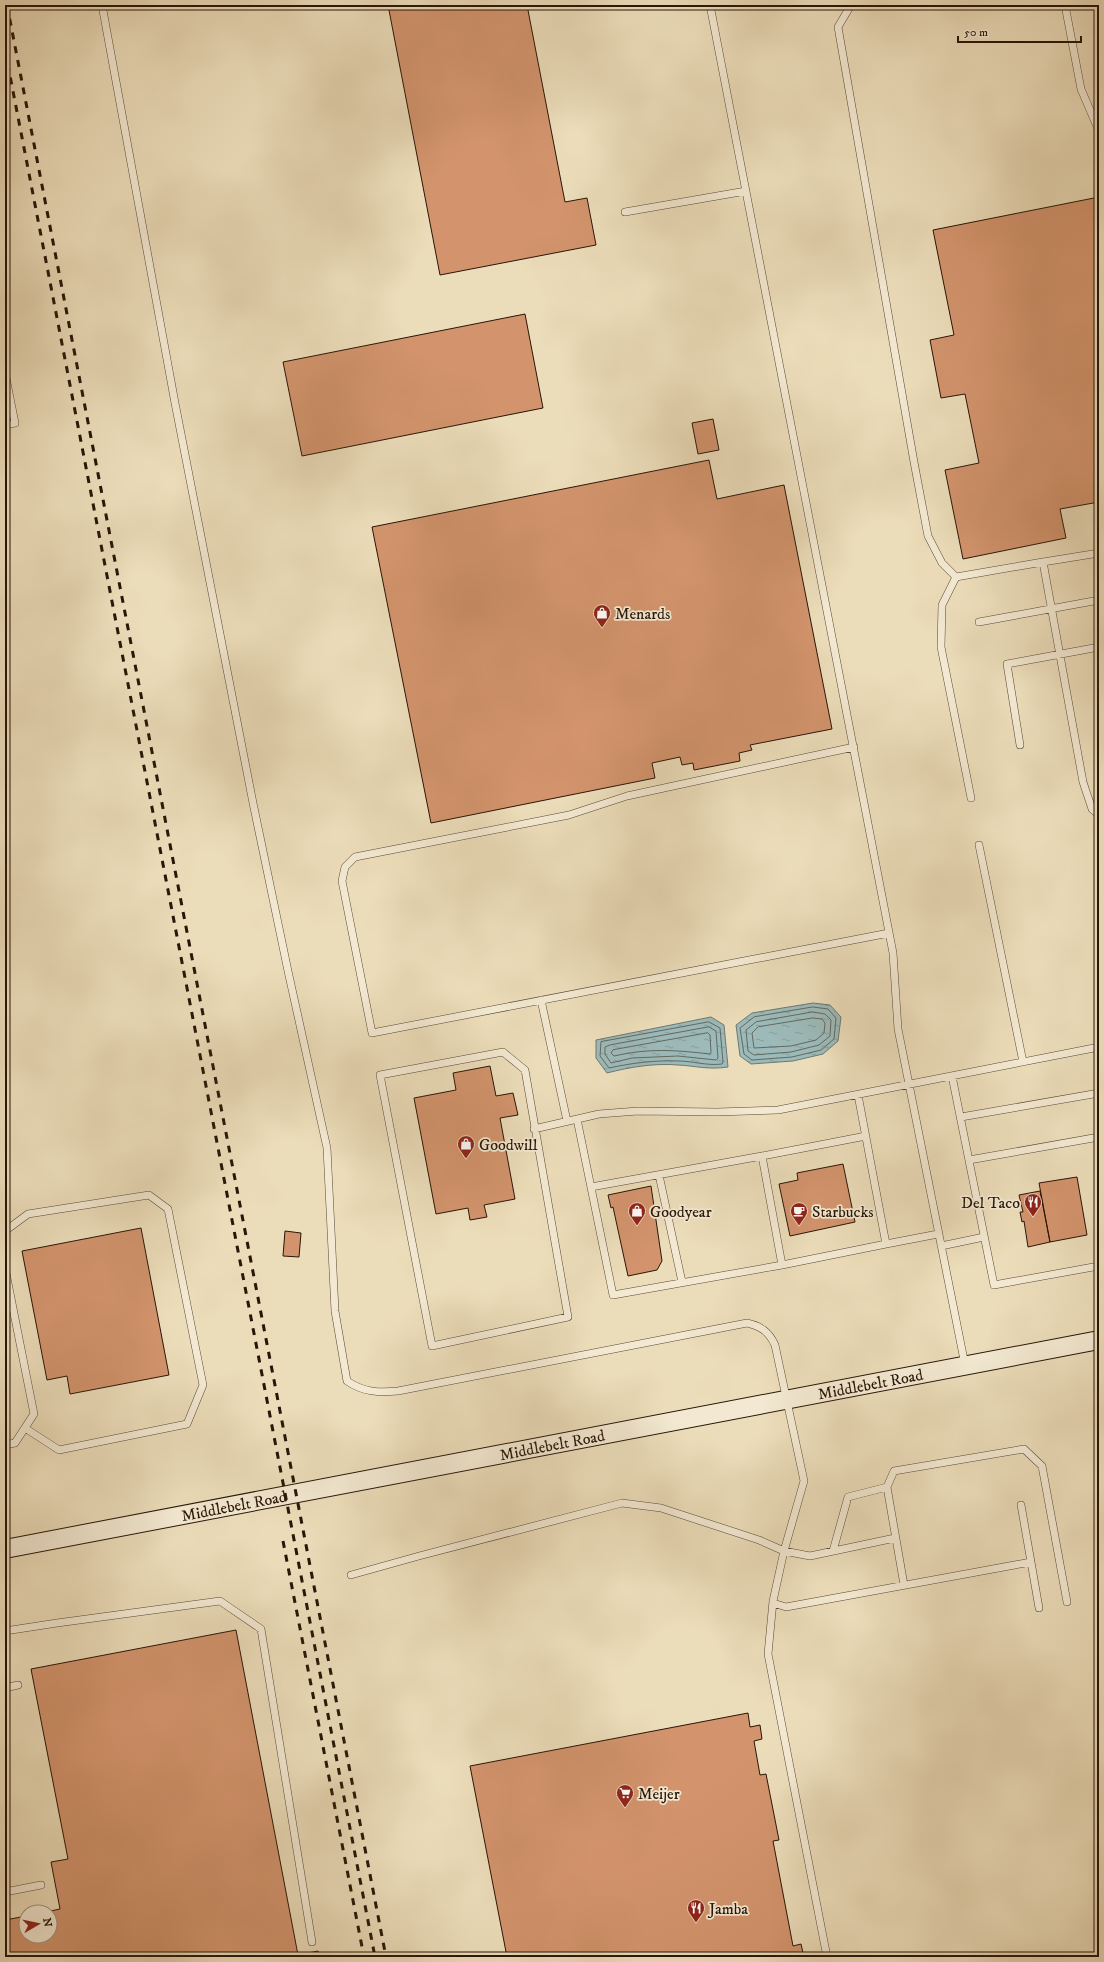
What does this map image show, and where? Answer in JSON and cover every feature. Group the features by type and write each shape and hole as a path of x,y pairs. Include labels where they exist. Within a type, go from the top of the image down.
{"main road":[{"name":"Middlebelt Road","path":"5,1549 1099,1340"}],"lane":[{"path":"102,5 175,403 251,795 327,1148 335,1311 347,1381 365,1390 383,1392 398,1391 747,1324 762,1328 772,1339 804,1481 784,1552 773,1604 768,1654 828,1957"},
{"path":"710,5 893,953 898,1029 965,1365"},
{"path":"851,5 838,26 914,462 928,536 942,563 956,577"},
{"path":"1065,5 1082,89 1099,131"},
{"path":"625,212 746,191"},
{"path":"5,373 15,423 5,425"},
{"path":"956,577 1099,553"},
{"path":"1043,562 1083,782 1092,809 1099,815"},
{"path":"956,577 942,605 941,646 971,798"},
{"path":"979,622 1099,600"},
{"path":"1020,744 1007,664 1099,647"},
{"path":"854,747 622,797 569,815 355,857 345,867 342,881 372,1033 889,933"},
{"path":"979,845 1023,1062"},
{"path":"541,1000 567,1121"},
{"path":"534,1129 599,1114 638,1110 778,1110 1099,1047"},
{"path":"503,1052 525,1070 534,1129 568,1317 432,1346 380,1075 503,1052"},
{"path":"952,1076 994,1285 1099,1266"},
{"path":"961,1117 1099,1093"},
{"path":"858,1095 886,1244"},
{"path":"577,1119 613,1295 782,1265 938,1234"},
{"path":"591,1188 866,1136"},
{"path":"970,1160 1099,1137"},
{"path":"762,1156 782,1265"},
{"path":"659,1175 682,1282"},
{"path":"5,1231 28,1214 149,1194 168,1209 203,1385 187,1424 59,1450 25,1428"},
{"path":"941,1246 984,1237"},
{"path":"5,1268 34,1414 15,1443 5,1445"},
{"path":"904,1585 887,1487 894,1472 1024,1449 1042,1466 1067,1602"},
{"path":"833,1551 848,1496 887,1487"},
{"path":"351,1575 622,1503 661,1508 759,1540 784,1552 810,1556 895,1538"},
{"path":"1021,1505 1039,1608"},
{"path":"773,1604 786,1607 1031,1562"},
{"path":"5,1632 57,1622 220,1601 261,1629 312,1942"},
{"path":"5,1688 18,1685"},
{"path":"5,1892 41,1885"}],"water":[{"path":"813,1003 830,1005 841,1017 838,1041 823,1054 793,1061 751,1064 740,1056 736,1025 752,1013"},
{"path":"711,1017 724,1025 728,1067 708,1068 678,1065 651,1065 633,1067 607,1073 596,1058 596,1040"}],"building":[{"path":"388,5 527,5 565,202 587,198 596,245 440,275"},
{"path":"1099,197 1099,502 1060,509 1066,538 963,559 945,470 979,463 965,394 941,398 930,340 954,335 933,230"},
{"path":"525,314 543,408 302,456 283,362"},
{"path":"713,419 719,450 698,454 692,423"},
{"name":"Menards","path":"709,460 717,499 784,485 832,729 750,745 752,750 739,753 740,761 694,770 693,763 682,765 680,757 652,763 655,778 431,823 372,527"},
{"name":"Goodwill","path":"490,1066 496,1096 513,1093 518,1115 500,1118 515,1199 484,1205 487,1217 470,1220 468,1208 436,1214 414,1098 456,1090 453,1073"},
{"path":"843,1164 855,1222 790,1236 779,1184 798,1180 797,1173"},
{"path":"1077,1177 1087,1235 1050,1242 1039,1183"},
{"name":"Goodyear","path":"651,1186 662,1261 657,1270 628,1276 613,1207 611,1208 608,1195"},
{"name":"Del Taco","path":"1040,1191 1050,1242 1028,1247 1024,1221 1022,1222 1020,1212 1023,1212 1019,1195"},
{"path":"141,1228 169,1375 70,1394 67,1376 47,1380 22,1251"},
{"path":"285,1231 301,1233 299,1257 283,1256"},
{"path":"236,1630 298,1955 318,1951 320,1957 5,1957 5,1920 18,1918 18,1944 58,1944 58,1909 60,1909 51,1862 68,1859 31,1669"},
{"name":"Meijer","path":"748,1713 750,1727 760,1725 762,1739 754,1741 760,1775 766,1774 779,1840 773,1841 793,1946 801,1944 804,1957 507,1957 470,1766"}],"railway":[{"path":"7,5 386,1957"},
{"path":"5,50 375,1957"},
{"path":"283,1541 364,1957"}],"place":[{"name":"Menards","path":"602,628"},
{"name":"Goodwill","path":"466,1159"},
{"name":"Del Taco","path":"1033,1217"},
{"name":"Goodyear","path":"637,1226"},
{"name":"Starbucks","path":"799,1226"},
{"name":"Meijer","path":"625,1808"},
{"name":"Jamba","path":"696,1923"}]}
